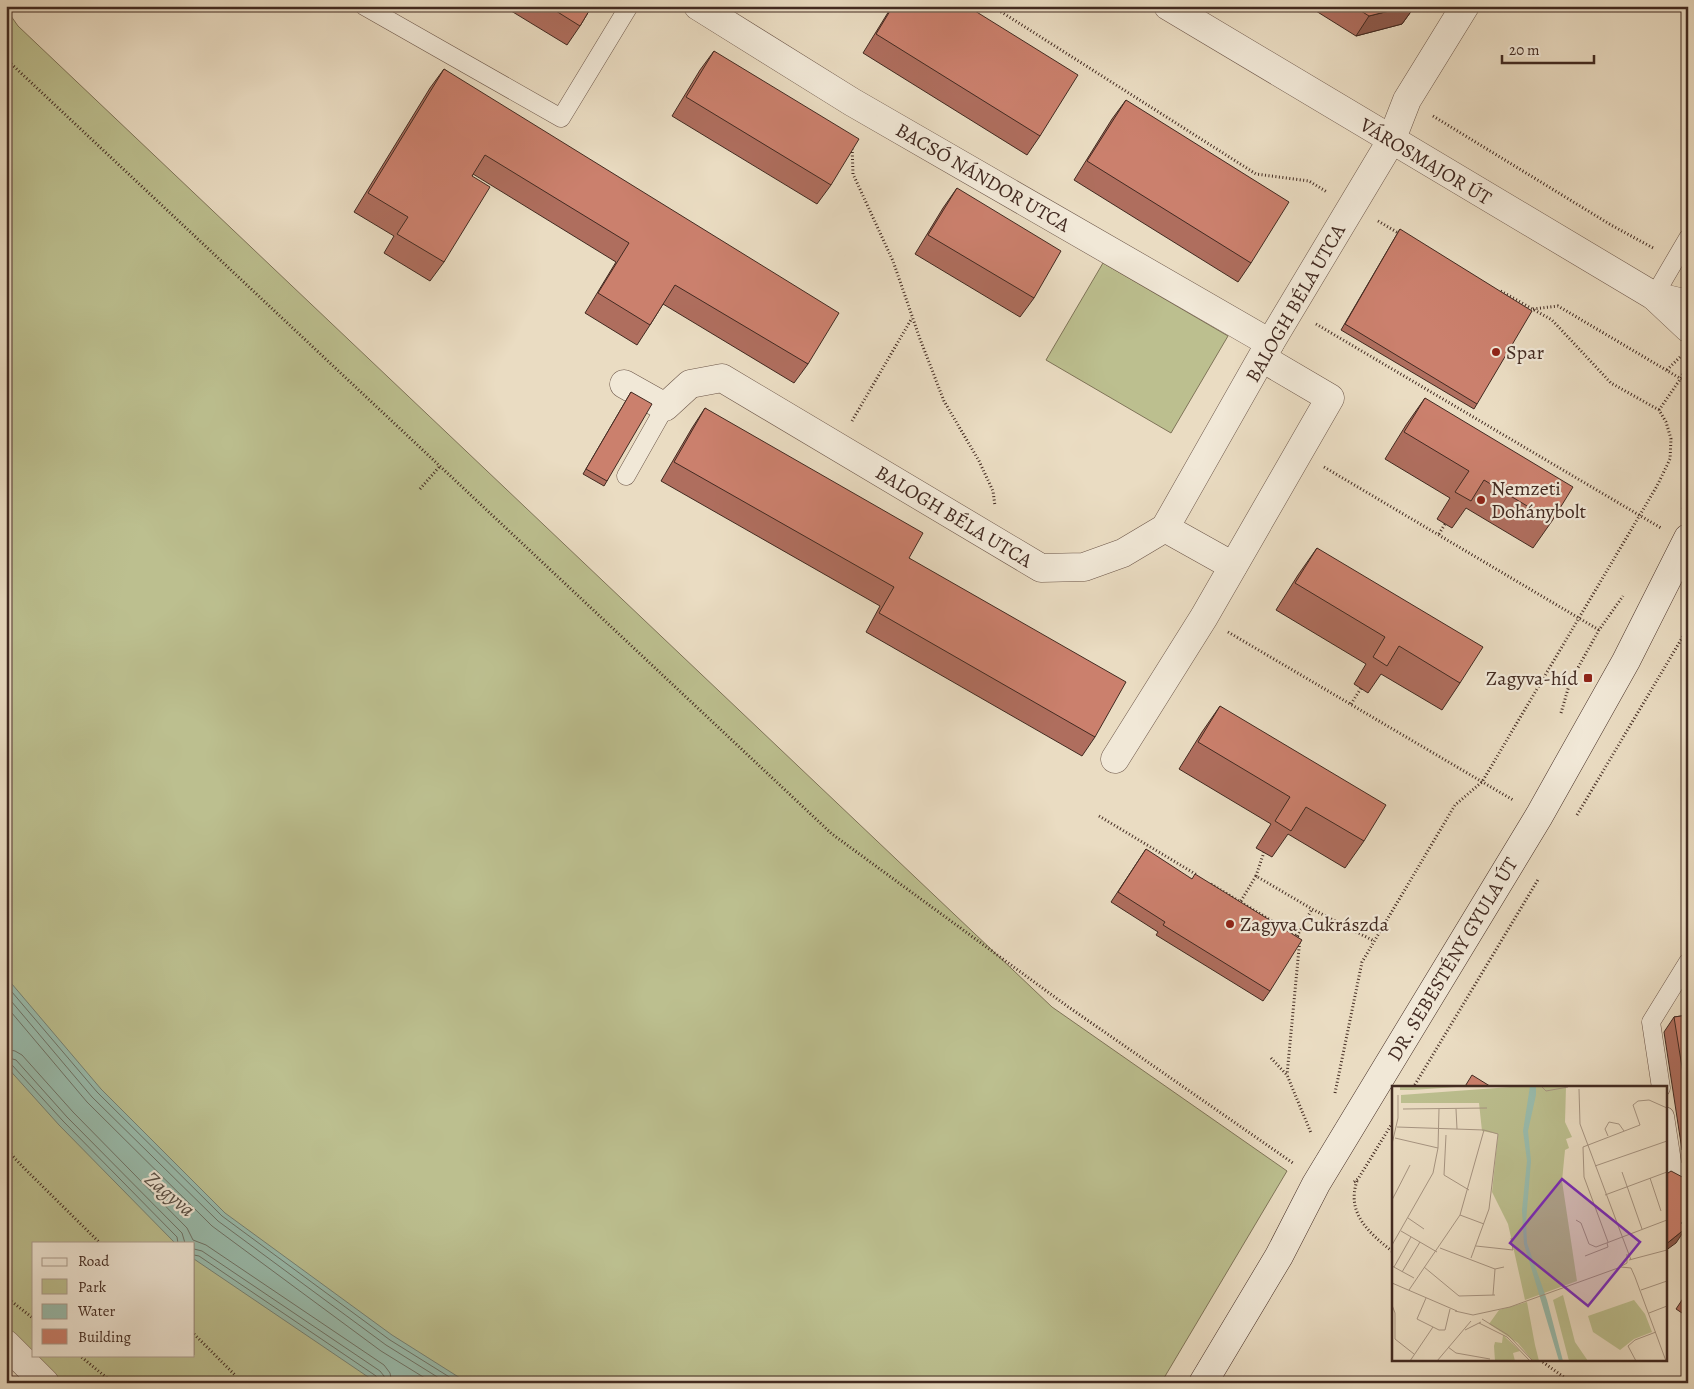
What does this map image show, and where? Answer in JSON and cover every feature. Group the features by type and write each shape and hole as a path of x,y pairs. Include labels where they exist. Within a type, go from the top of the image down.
{"street":[{"name":"BACSÓ NÁNDOR UTCA","path":"698,6 852,102 1266,351 1330,398 1298,452"},
{"name":"VÁROSMAJOR ÚT","path":"1168,6 1391,141 1654,296 1688,304"},
{"name":"BALOGH BÉLA UTCA","path":"665,407 690,384 722,378 1041,568 1084,567 1123,553 1165,528 1290,309 1391,141 1407,100 1465,6"},
{"path":"1654,296 1688,328"},
{"path":"624,384 665,407"},
{"path":"1115,759 1204,617 1298,452"},
{"path":"1165,528 1233,566"},
{"name":"DR. SEBESTÉNY GYULA ÚT","path":"1203,1383 1279,1256 1316,1184 1539,816 1680,564 1679,535"},
{"path":"6,1344 45,1383"}],"lane":[{"path":"364,6 561,118 629,6"},
{"path":"1654,296 1688,238"},
{"path":"626,476 665,407"},
{"path":"1661,1086 1651,1022 1688,962"},
{"path":"1666,1122 1673,1168 1688,1177"}],"path":[{"path":"992,6 1256,174 1309,181 1403,236"},
{"path":"6,59 832,834 1067,1006 1294,1164"},
{"path":"1407,100 1611,225 1675,261"},
{"path":"852,102 853,174 893,261 912,318 944,401 993,491 997,518 986,536"},
{"path":"1333,1101 1362,962 1455,805 1482,782 1638,515 1657,486 1670,459 1671,438 1666,422 1659,410 1611,383 1552,320 1498,290"},
{"path":"1532,310 1558,306 1688,383"},
{"path":"1290,309 1638,515 1679,535"},
{"path":"837,447 912,318"},
{"path":"1668,370 1681,356"},
{"path":"1659,410 1681,378 1688,363"},
{"path":"1298,452 1599,630"},
{"path":"420,489 440,466"},
{"path":"1682,510 1688,498"},
{"path":"1439,534 1445,524"},
{"path":"1204,617 1515,802"},
{"path":"1351,704 1361,688"},
{"path":"1099,816 1199,876"},
{"path":"1240,902 1256,876 1264,852"},
{"path":"1256,876 1312,909 1374,941"},
{"path":"1207,881 1300,938 1287,1075"},
{"path":"1296,936 1312,909"},
{"path":"1271,1058 1287,1075 1313,1138 1317,1131"},
{"path":"6,1148 99,1242"},
{"path":"1358,1179 1353,1194 1355,1209 1372,1235 1392,1251"},
{"path":"6,1298 32,1318"},
{"path":"195,1335 236,1376"},
{"path":"80,1356 113,1383"},
{"path":"1543,1362 1572,1383"}],"green space":[{"path":"6,9 18,26 1052,1007 1287,1171 1161,1383 54,1383 6,1344"},
{"path":"1103,263 1228,336 1171,433 1046,360"}],"water":[{"name":"Zagyva","path":"6,977 101,1089 225,1213 392,1335 468,1383 377,1383 195,1260 195,1242 174,1242 59,1125 6,1066"}],"building":[{"path":"548,6 592,6 580,26"},
{"path":"893,6 967,6 1078,75 1040,136 876,34"},
{"path":"1353,6 1409,6 1369,16"},
{"path":"714,51 859,139 831,185 686,97"},
{"path":"444,69 839,313 808,364 675,285 650,325 598,293 629,243 485,155 472,176 490,187 444,262 397,234 408,217 368,193"},
{"path":"1126,100 1289,202 1251,263 1087,161"},
{"path":"957,188 1061,251 1034,298 928,235"},
{"path":"1400,229 1532,311 1477,404 1345,324"},
{"path":"631,392 652,404 607,481 586,469"},
{"path":"1425,398 1573,487 1552,521 1484,480 1471,501 1455,492 1469,471 1404,432"},
{"path":"705,408 923,533 909,558 1126,682 1095,737 879,613 894,587 674,462"},
{"path":"1317,548 1483,647 1460,683 1399,646 1387,666 1373,657 1385,637 1295,583"},
{"path":"1220,706 1386,805 1364,841 1306,807 1291,831 1275,821 1290,797 1198,742"},
{"path":"1146,849 1192,879 1195,874 1302,940 1270,991 1163,925 1165,922 1118,892"},
{"path":"1688,1015 1688,1105 1674,1017"},
{"path":"1472,1075 1490,1086 1465,1086"},
{"path":"1671,1171 1688,1180 1688,1217 1681,1223 1686,1228 1666,1244 1666,1174"}],"place":[{"name":"Spar","path":"1496,352"},
{"name":"Nemzeti Dohánybolt","path":"1481,500"},
{"name":"Zagyva-híd","path":"1588,678"},
{"name":"Zagyva Cukrászda","path":"1230,924"}]}
